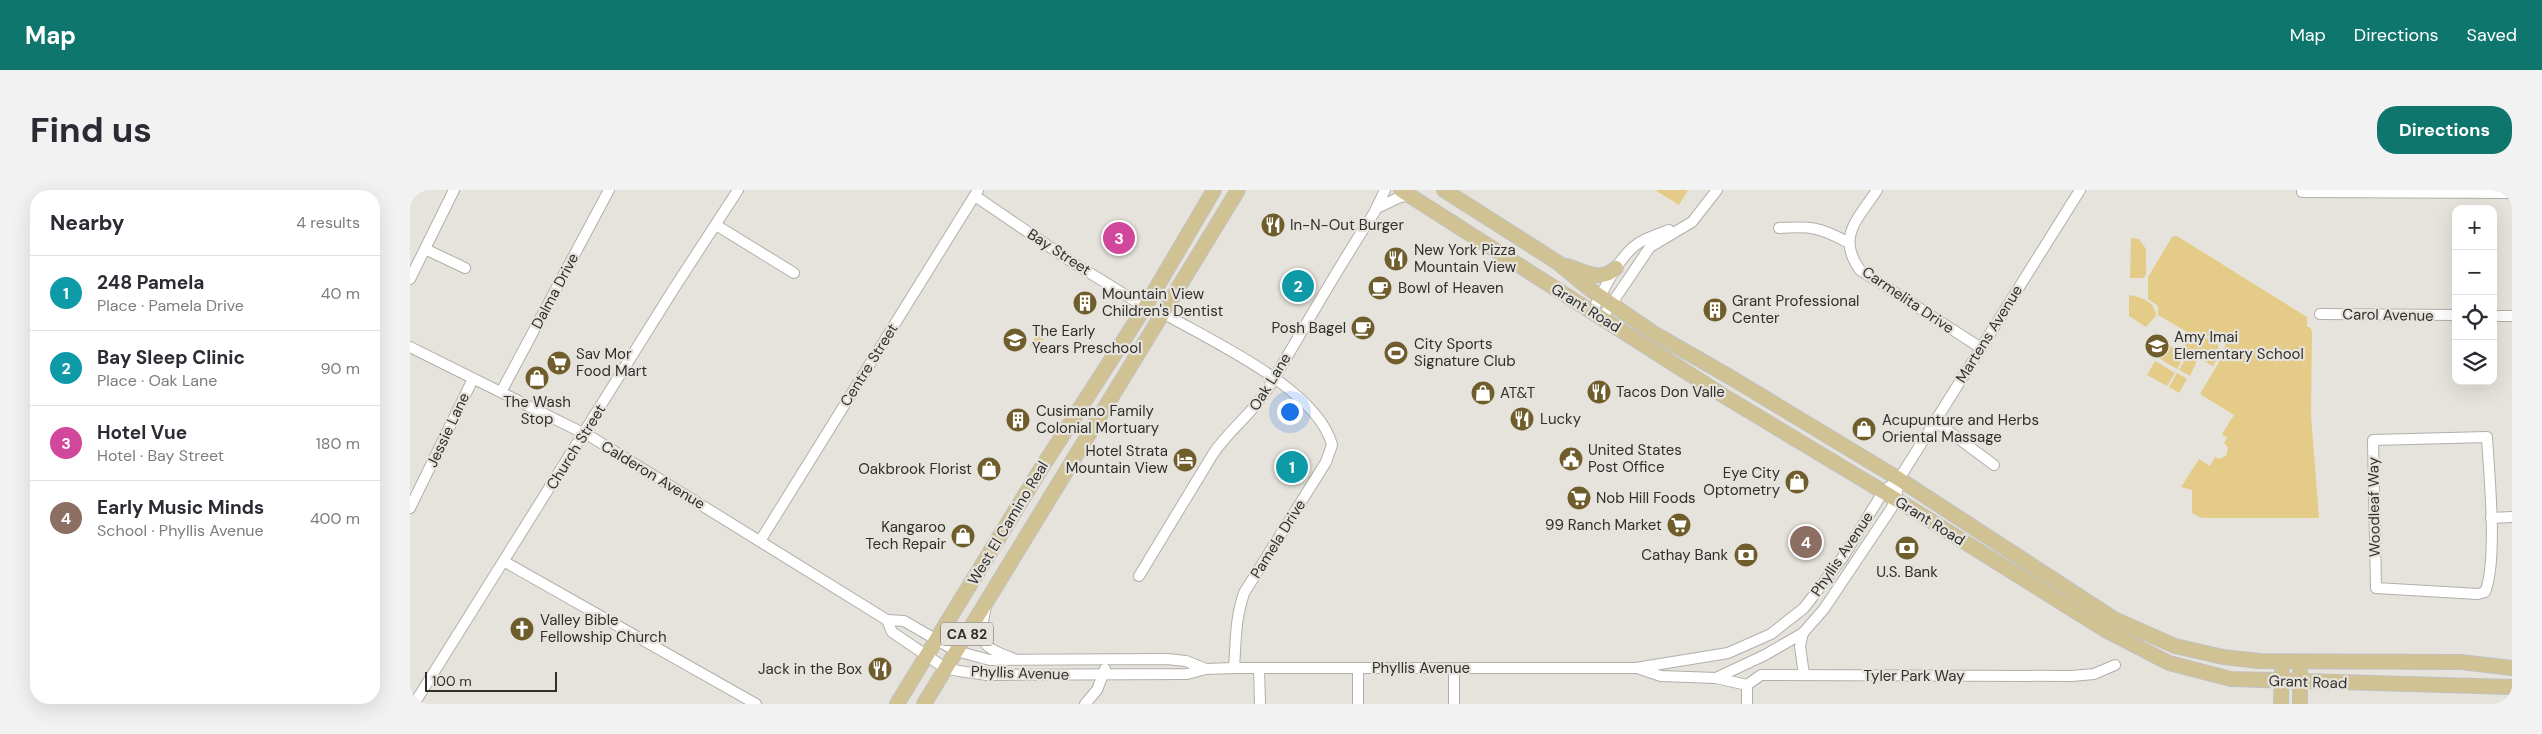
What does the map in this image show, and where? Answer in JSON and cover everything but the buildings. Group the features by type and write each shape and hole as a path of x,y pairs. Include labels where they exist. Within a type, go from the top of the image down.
{"main road":[{"name":"West El Camino Real","path":"896,704 1039,472 1145,307 1214,190"},
{"name":"West El Camino Real","path":"924,704 1238,190"},
{"name":"Grant Road","path":"1444,190 1557,262 1606,300 1655,334 1899,479 2114,619 2175,646 2223,657 2282,662 2461,662 2512,668"},
{"name":"Grant Road","path":"1407,192 1724,396 1896,499 2107,631 2158,658 2217,677 2300,682 2512,687"},
{"path":"1557,262 1598,277 1609,274 1616,268"},
{"path":"2281,704 2282,662"},
{"path":"2300,662 2300,704"}],"street":[{"path":"410,279 454,190"},
{"name":"Dalma Drive","path":"501,392 609,190"},
{"name":"Church Street","path":"414,704 738,190"},
{"name":"Oak Lane","path":"1139,576 1225,436 1246,419 1273,378 1377,208 1385,190"},
{"path":"1597,314 1606,300 1650,247 1692,222 1717,190"},
{"path":"1779,228 1809,226 1828,232 1849,243 1852,229 1877,190"},
{"name":"Martens Avenue","path":"1899,479 2080,190"},
{"path":"1377,208 1407,192"},
{"path":"2302,192 2512,193"},
{"name":"Bay Street","path":"976,193 1072,262 1145,307"},
{"name":"Centre Street","path":"760,541 976,193"},
{"path":"1606,300 1616,268 1629,252 1643,240 1692,222"},
{"path":"716,225 794,273"},
{"name":"Carmelita Drive","path":"1849,243 1850,256 1860,270 1981,348"},
{"path":"425,249 464,268"},
{"path":"1163,314 1273,378"},
{"name":"Carol Avenue","path":"2320,314 2452,316"},
{"path":"2497,316 2512,316"},
{"name":"Calderon Avenue","path":"410,347 584,433 887,620 904,621 937,639"},
{"name":"Pamela Drive","path":"1234,668 1237,612 1244,593 1326,462 1332,445 1323,424 1304,402 1273,378"},
{"name":"Jessie Lane","path":"410,508 472,379"},
{"path":"1935,421 1994,465"},
{"name":"Woodleaf Way","path":"2487,437 2491,518 2490,581 2486,592 2478,594 2376,588 2373,440 2487,437"},
{"name":"Phyllis Avenue","path":"927,656 945,668 987,676 1187,674 1206,669 1234,668 1636,668 1728,653 1771,634 1792,619 1822,587 1883,492 1899,479"},
{"name":"Phyllis Avenue","path":"1636,668 1661,676 1716,678 1765,655 1803,633 1836,591 1896,499 1899,479"},
{"path":"2491,518 2512,517"},
{"path":"505,562 756,704"},
{"path":"988,599 981,633 983,642 990,650 1020,661"},
{"name":"Calderon Avenue","path":"887,620 892,632 927,656"},
{"path":"1803,633 1800,646 1804,676"},
{"name":"Phyllis Avenue","path":"937,639 956,651 990,660 1107,661 1167,659 1186,661 1206,669"},
{"path":"1085,704 1097,690 1107,661"},
{"name":"Tyler Park Way","path":"1747,685 1761,675 2072,676 2094,674 2114,665"},
{"path":"1259,668 1260,704"},
{"path":"1358,668 1358,704"},
{"path":"1454,668 1454,704"},
{"path":"1716,678 1747,685 1747,704"}],"shaded area":[{"path":"1655,190 1688,190 1679,205"},
{"path":"2177,236 2307,317 2307,327 2310,327 2312,332 2311,416 2319,518 2202,518 2192,513 2192,490 2181,487 2199,459 2210,466 2215,457 2219,459 2226,456 2228,448 2224,443 2227,438 2222,434 2234,415 2200,394 2222,357 2226,342 2214,336 2194,336 2158,315 2158,306 2148,299 2148,277 2172,237"},
{"path":"2131,238 2139,239 2146,249 2146,275 2143,278 2130,278"},
{"path":"2129,295 2147,301 2153,307 2156,316 2146,327 2129,316"},
{"path":"1039,332 1046,334 1036,351 1030,345"},
{"path":"2190,337 2209,338 2218,345 2219,355 2213,366 2183,349"},
{"path":"2165,343 2185,355 2177,369 2157,357"},
{"path":"2187,356 2197,361 2190,376 2179,370"},
{"path":"2155,361 2175,373 2167,386 2147,375"},
{"path":"2177,373 2187,379 2179,393 2169,387"}],"place":[{"name":"In-N-Out Burger","path":"1273,225"},
{"name":"Hotel Vue","path":"1119,238"},
{"name":"New York Pizza Mountain View","path":"1396,259"},
{"name":"Bay Sleep Clinic","path":"1298,286"},
{"name":"Bowl of Heaven","path":"1380,288"},
{"name":"Mountain View Children's Dentist","path":"1085,303"},
{"name":"Grant Professional Center","path":"1715,310"},
{"name":"Posh Bagel","path":"1363,328"},
{"name":"The Early Years Preschool","path":"1015,340"},
{"name":"Amy Imai Elementary School","path":"2157,346"},
{"name":"City Sports Signature Club","path":"1396,353"},
{"name":"Sav Mor Food Mart","path":"559,363"},
{"name":"The Wash Stop","path":"537,378"},
{"name":"Tacos Don Valle","path":"1599,392"},
{"name":"AT&T","path":"1483,393"},
{"name":"Lucky","path":"1522,419"},
{"name":"Cusimano Family Colonial Mortuary","path":"1018,420"},
{"name":"Acupunture and Herbs Oriental Massage","path":"1864,429"},
{"name":"United States Post Office","path":"1571,459"},
{"name":"Hotel Strata Mountain View","path":"1185,460"},
{"name":"248 Pamela","path":"1292,467"},
{"name":"Oakbrook Florist","path":"989,469"},
{"name":"Eye City Optometry","path":"1797,482"},
{"name":"Nob Hill Foods","path":"1579,498"},
{"name":"99 Ranch Market","path":"1679,525"},
{"name":"Kangaroo Tech Repair","path":"963,536"},
{"name":"Early Music Minds","path":"1806,542"},
{"name":"U.S. Bank","path":"1907,548"},
{"name":"Cathay Bank","path":"1746,555"},
{"name":"Valley Bible Fellowship Church","path":"522,629"},
{"name":"Jack in the Box","path":"880,669"}]}
